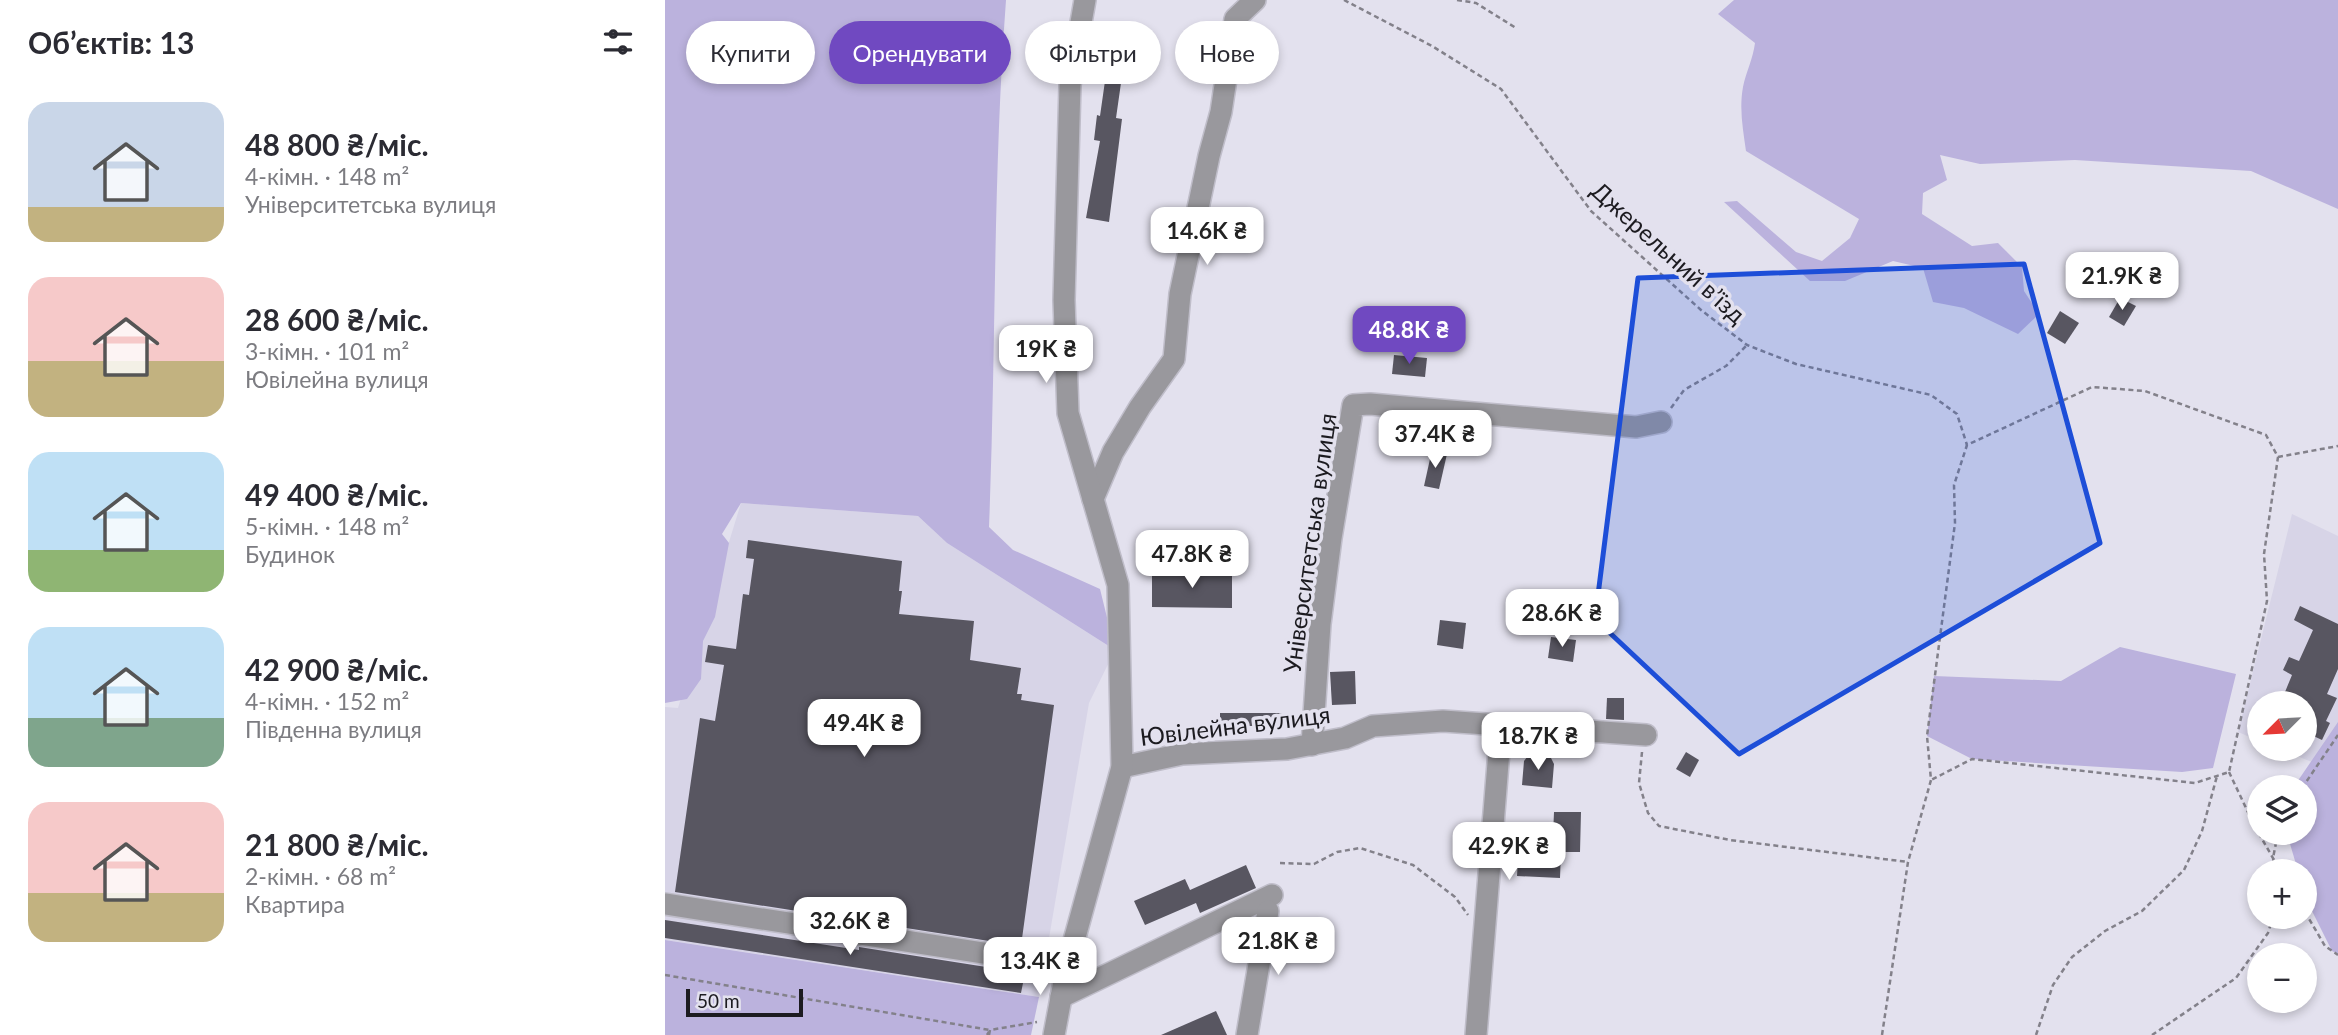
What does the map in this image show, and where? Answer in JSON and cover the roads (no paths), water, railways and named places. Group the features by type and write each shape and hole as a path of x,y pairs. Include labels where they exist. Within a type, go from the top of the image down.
{"street":[{"path":"1056,1027 1067,966 1122,767 1118,584 1068,413 1064,300 1070,85 1085,0"},
{"path":"1093,499 1113,452 1140,407 1174,359 1180,294 1221,112 1235,19 1255,0"},
{"name":"Університетська вулиця","path":"1313,745 1320,624 1353,405 1370,404 1636,427 1661,422"},
{"name":"Ювілейна вулиця","path":"1122,767 1182,754 1287,749 1345,738 1373,726 1443,721 1646,735"},
{"path":"1476,1035 1501,726"},
{"path":"1061,997 1270,903 1247,1035"},
{"path":"665,904 1067,966"}]}
